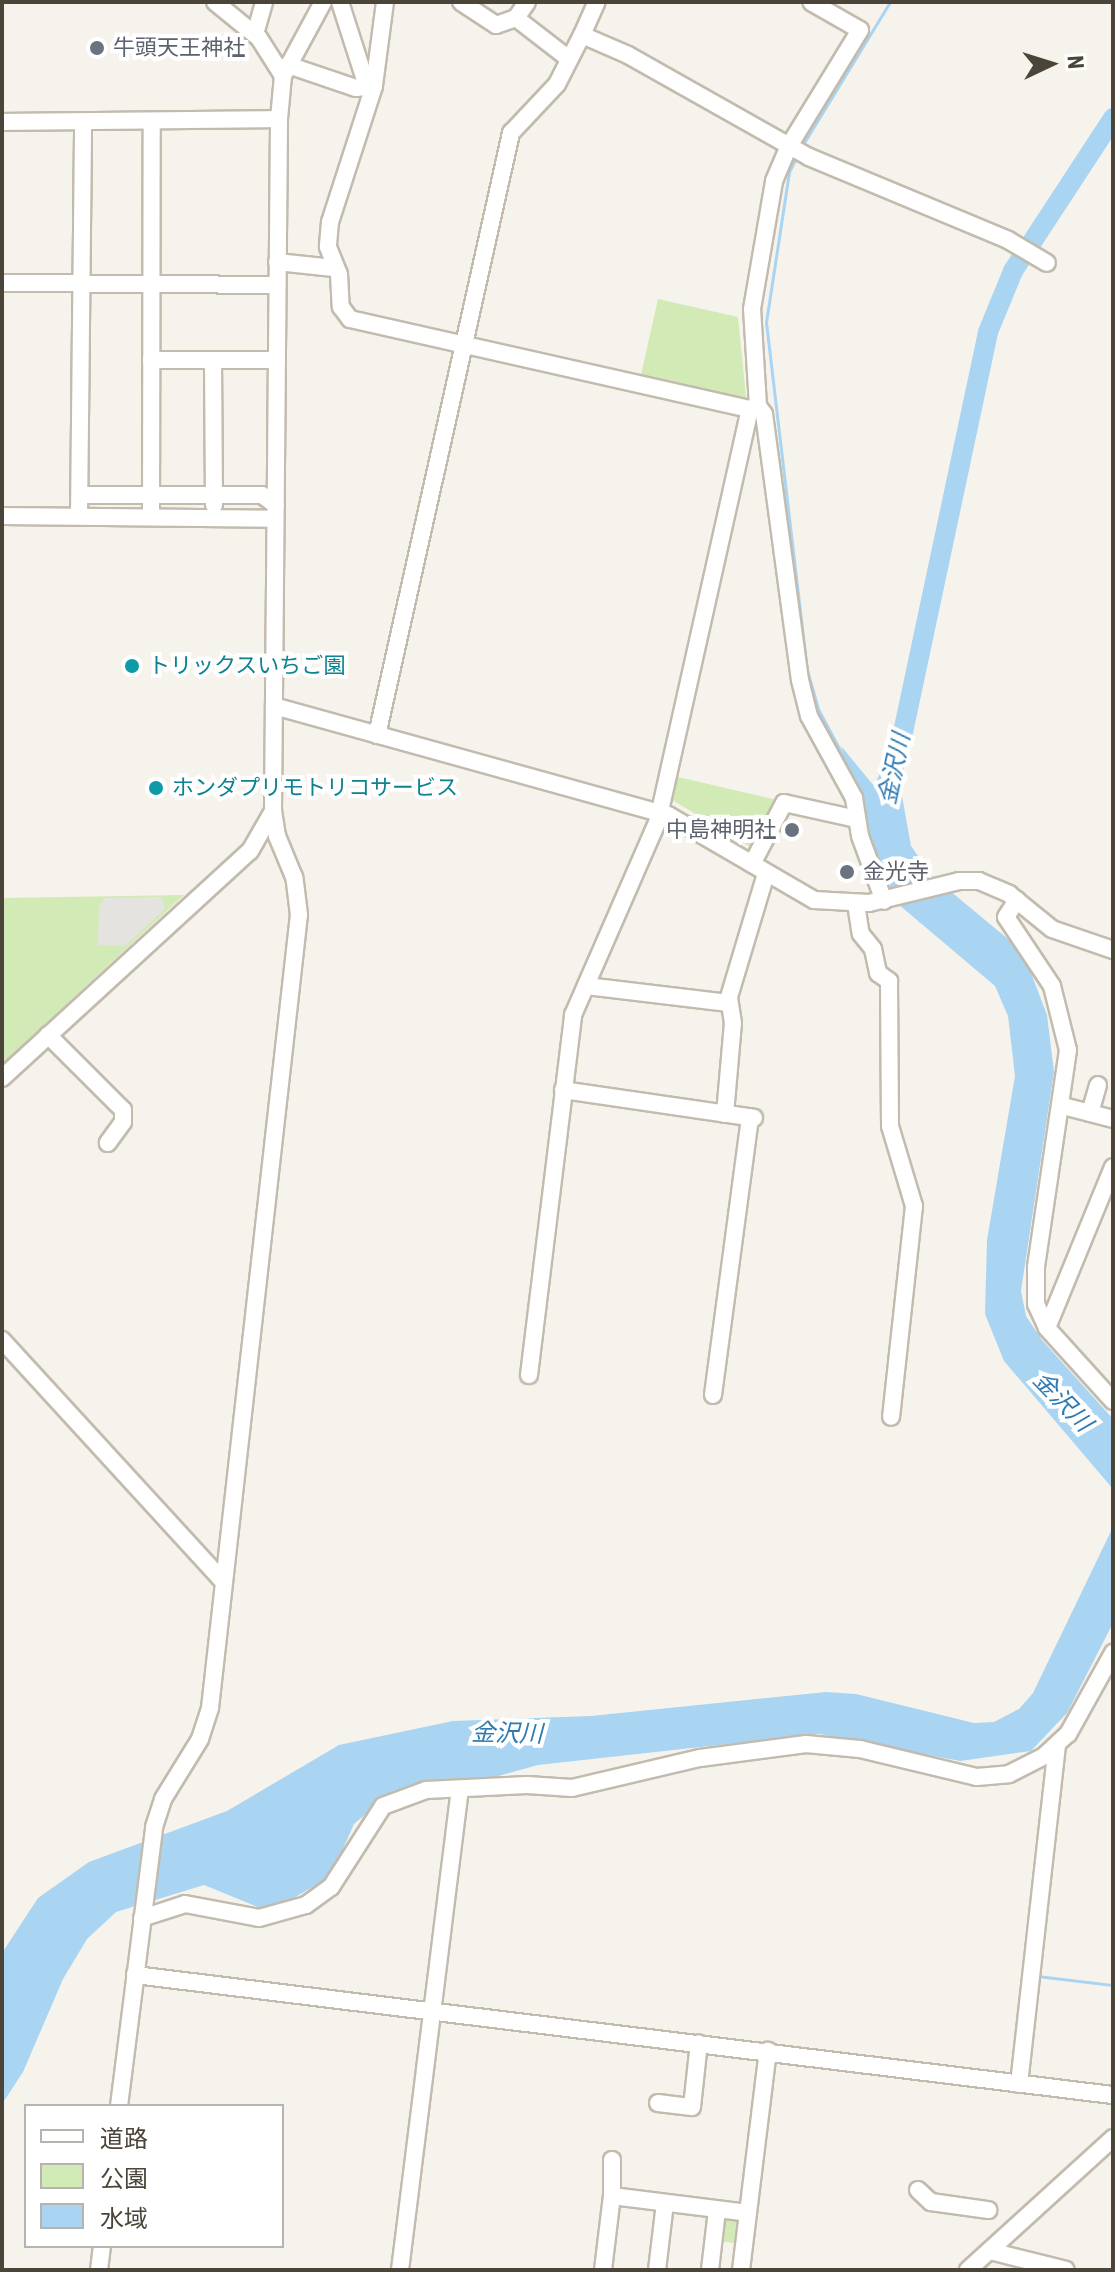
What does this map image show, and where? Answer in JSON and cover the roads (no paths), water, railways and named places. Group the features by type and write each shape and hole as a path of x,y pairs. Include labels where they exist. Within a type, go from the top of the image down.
{"street":[{"path":"215,2 255,34 286,71 356,88 370,85"},
{"path":"255,34 264,2"},
{"path":"119,2104 154,1827 205,1725 299,915 294,877 277,836 273,810 279,119 286,71 323,2"},
{"path":"340,2 370,85"},
{"path":"385,2 370,85 330,222 328,247 341,307 350,319 754,407 764,414 800,680 809,716 849,786 884,901"},
{"path":"461,2 496,25 516,18 527,2"},
{"path":"377,735 511,133 557,84 597,2"},
{"path":"529,1375 573,1015 659,812 754,407 754,292 774,181 789,146 860,30 811,2"},
{"path":"516,18 569,59"},
{"path":"582,35 628,55 809,157 1011,242 1047,263"},
{"path":"2,122 279,119"},
{"path":"151,516 152,121"},
{"path":"79,516 78,285 83,122"},
{"path":"277,262 334,268"},
{"path":"2,283 277,285"},
{"path":"151,360 277,360"},
{"path":"213,360 213,519"},
{"path":"80,495 262,495 275,512"},
{"path":"2,516 213,519 275,512"},
{"path":"274,706 659,812 814,900 856,904 884,901 949,884 988,883 1017,900 1052,929 1113,950"},
{"path":"725,1114 733,1023 729,1003 759,869 784,803 857,819"},
{"path":"3,1075 250,851 273,810"},
{"path":"1017,900 1006,917 1052,986 1065,1031 1063,1106 1034,1281 1036,1304 1047,1328 1113,1401"},
{"path":"856,904 861,934 873,949 878,973 889,981 890,1126 914,1206 891,1417"},
{"path":"586,986 729,1003"},
{"path":"48,1035 123,1110 123,1122 108,1143"},
{"path":"1090,1113 1098,1085"},
{"path":"563,1090 752,1118 713,1395"},
{"path":"1063,1106 1113,1119"},
{"path":"1047,1328 1113,1167"},
{"path":"2,1340 223,1581"},
{"path":"143,1915 185,1904 259,1918 293,1911 331,1887 383,1806 426,1790 597,1785 646,1768 806,1744 860,1749 990,1777 1025,1768 1057,1746 1079,1720 1113,1653"},
{"path":"1019,2084 1057,1746"},
{"path":"400,2270 460,1789"},
{"path":"135,1975 1113,2095"},
{"path":"658,2103 692,2107 699,2043"},
{"path":"741,2270 768,2051"},
{"path":"968,2270 1113,2138"},
{"path":"603,2270 612,2196 612,2160"},
{"path":"918,2190 931,2202 988,2210"},
{"path":"612,2196 748,2213"},
{"path":"657,2270 665,2203"},
{"path":"710,2270 717,2210"},
{"path":"99,2270 102,2248"},
{"path":"990,2251 1066,2270"}],"water":[{"path":"907,714 902,796 911,846 932,876 1008,939 1028,965 1047,1015 1054,1072 1021,1291 1026,1316 1042,1340 1113,1419 1113,1489 1004,1361 985,1314 987,1240 1015,1076 1008,1016 995,986 898,904 873,847 841,746 874,786"},
{"path":"1113,1527 1113,1623 1067,1713 1031,1751 960,1761 819,1734 538,1765 491,1778 442,1779 393,1791 354,1824 336,1865 321,1882 292,1899 260,1908 204,1885 116,1912 87,1939 63,1979 23,2072 2,2104 2,1953 38,1898 89,1862 227,1811 339,1745 453,1721 591,1716 826,1692 856,1694 974,1723 994,1722 1019,1709 1033,1693"}],"waterway":[{"path":"802,146 890,2"},
{"name":"金沢川","path":"902,737 988,332 1013,271 1113,118"},
{"path":"797,156 789,172 766,322 807,670 818,709 850,769"},
{"path":"1037,1976 1113,1985"}],"place":[{"name":"牛頭天王神社","path":"97,48"},
{"name":"トリックスいちご園","path":"132,666"},
{"name":"ホンダプリモトリコサービス","path":"156,788"},
{"name":"中島神明社","path":"792,830"},
{"name":"金光寺","path":"847,872"}]}
